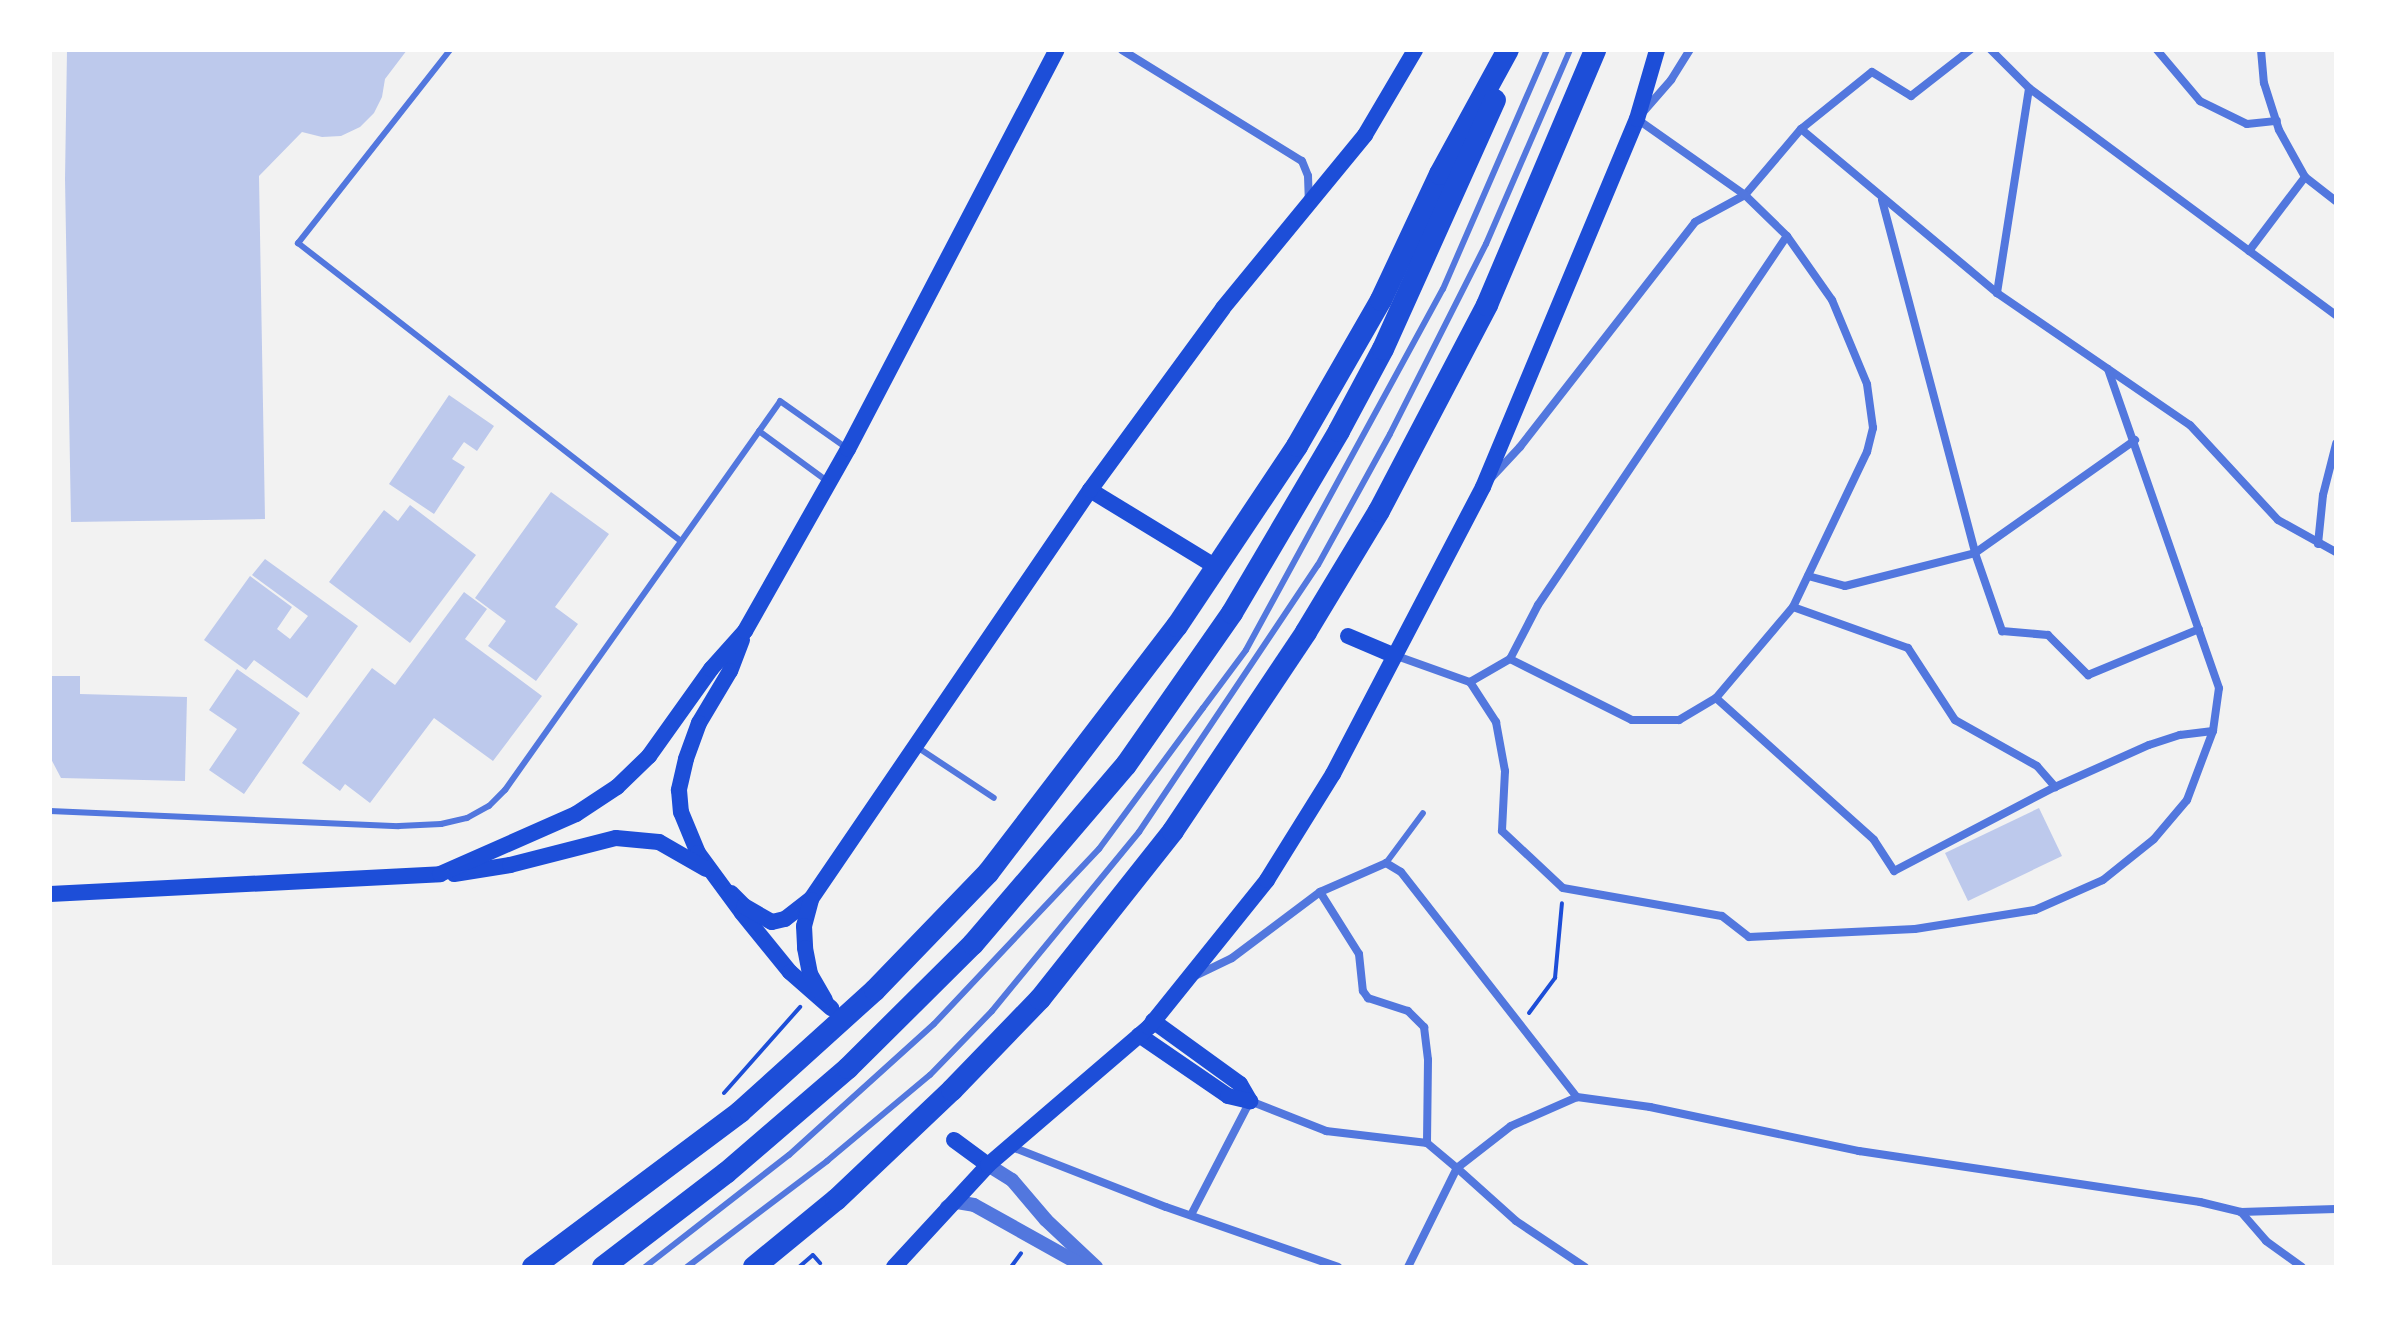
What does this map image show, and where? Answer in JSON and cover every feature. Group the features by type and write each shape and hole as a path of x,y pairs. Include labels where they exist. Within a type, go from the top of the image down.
{"highway":[{"path":"533,1267 740,1112 875,990 988,873 1177,626 1297,446 1381,300 1440,174 1511,50"},
{"path":"603,1267 726,1173 848,1068 1011,903 1126,765 1232,613 1347,417 1479,141 1511,50"},
{"path":"754,1267 836,1200 1021,1019 1081,951 1173,831 1306,632 1394,484 1487,305 1595,50"}],"main road":[{"path":"1057,50 830,483 745,631 730,671 699,723 679,790 688,834 712,873 731,893 758,916 772,922 785,919 811,899 913,745 1090,490 1223,308 1365,135 1415,50"},
{"path":"894,1267 944,1209 988,1165 1153,1021 1267,880 1333,774 1483,487 1637,119 1657,50"},
{"path":"1090,490 1213,565"},
{"path":"440,874 564,820 617,787 649,756 711,669 745,631"},
{"path":"1348,636 1393,655"},
{"path":"50,894 489,870 616,838 659,842 712,873"},
{"path":"731,893 790,972 831,1008 810,974 805,948 804,926 811,899"},
{"path":"1153,1021 1240,1084 1250,1101"},
{"path":"1139,1035 1228,1096 1250,1101"},
{"path":"954,1140 988,1165"}],"street":[{"path":"1122,50 1302,161 1308,176 1309,201"},
{"path":"1510,659 1632,720 1679,720 1716,698 1793,607 1867,452 1873,428 1867,384 1832,300 1787,236 1745,195 1637,119 1671,80 1690,50"},
{"path":"1483,487 1520,447 1695,222 1745,195 1801,129 1872,72 1911,96 1970,50"},
{"path":"1991,50 2029,88 2336,315"},
{"path":"2157,50 2200,101 2247,124 2277,121"},
{"path":"2261,50 2264,83 2277,121 2305,177 2336,201"},
{"path":"1997,293 2029,88"},
{"path":"1801,129 1882,200 1997,293 2190,425 2278,520 2336,552"},
{"path":"2249,251 2305,177"},
{"path":"1882,200 1975,553 2002,631 2048,635 2088,675 2199,629"},
{"path":"1470,682 1510,659 1538,605 1787,236"},
{"path":"1393,655 1470,682 1496,722 1505,771 1502,831 1563,888 1722,916 1749,937 1915,929 2035,910 2103,880 2154,839 2187,800 2213,731 2219,688 2108,369"},
{"path":"1808,576 1845,586 1975,553 2135,440"},
{"path":"2318,544 2323,495 2336,444"},
{"path":"1793,607 1908,648 1955,720 2037,766 2055,787"},
{"path":"1716,698 1874,840 1894,871 2055,787 2149,745 2180,735 2213,731"},
{"path":"1187,979 1232,958 1320,892 1386,863 1401,872 1577,1097"},
{"path":"1320,892 1359,954 1363,991 1368,998 1408,1011 1424,1027 1428,1060 1427,1143"},
{"path":"1408,1267 1457,1168 1511,1126 1577,1097 1650,1107 1859,1151 2200,1202 2241,1212 2336,1209"},
{"path":"1191,1215 1250,1101 1326,1131 1427,1143 1516,1221 1585,1267"},
{"path":"1011,1146 1338,1267"},
{"path":"988,1165 1012,1180 1046,1220 1096,1267"},
{"path":"944,1209 957,1202 974,1205 1085,1267"},
{"path":"2241,1212 2266,1241 2302,1267"}],"lane":[{"path":"450,50 298,243 680,540"},
{"path":"645,1267 789,1155 934,1024 1099,849 1246,650 1436,301 1547,50"},
{"path":"687,1267 827,1161 930,1075 992,1011 1139,832 1325,552 1390,434 1486,244 1570,50"},
{"path":"50,811 399,826 441,824 467,818 489,806 505,790 780,401 848,449"},
{"path":"759,431 830,483"},
{"path":"913,745 994,798"},
{"path":"1386,863 1423,813"}],"path":[{"path":"1521,1024 1555,978 1563,888"},
{"path":"721,1096 812,994"},
{"path":"799,1267 813,1255 819,1266"}],"building":[{"path":"67,50 407,50 385,79 382,97 374,113 360,127 341,136 322,137 302,132 259,176 265,519 71,522 65,179"},
{"path":"449,395 494,426 477,451 464,442 452,459 465,467 434,514 389,484"},
{"path":"551,492 609,534 555,607 578,624 536,681 488,646 506,621 475,598"},
{"path":"410,505 476,555 410,643 329,582 384,510 398,521"},
{"path":"265,559 358,626 307,698 254,660 246,670 204,640 250,576 292,607 277,629 290,639 308,616 252,575"},
{"path":"464,592 487,609 465,639 542,696 493,761 434,718 370,803 345,784 340,791 302,763 372,668 395,685"},
{"path":"237,669 300,713 244,794 209,770 237,729 209,710"},
{"path":"50,676 80,676 80,694 187,697 185,781 61,778 50,757"},
{"path":"2039,808 2062,856 1968,901 1945,853"}]}
